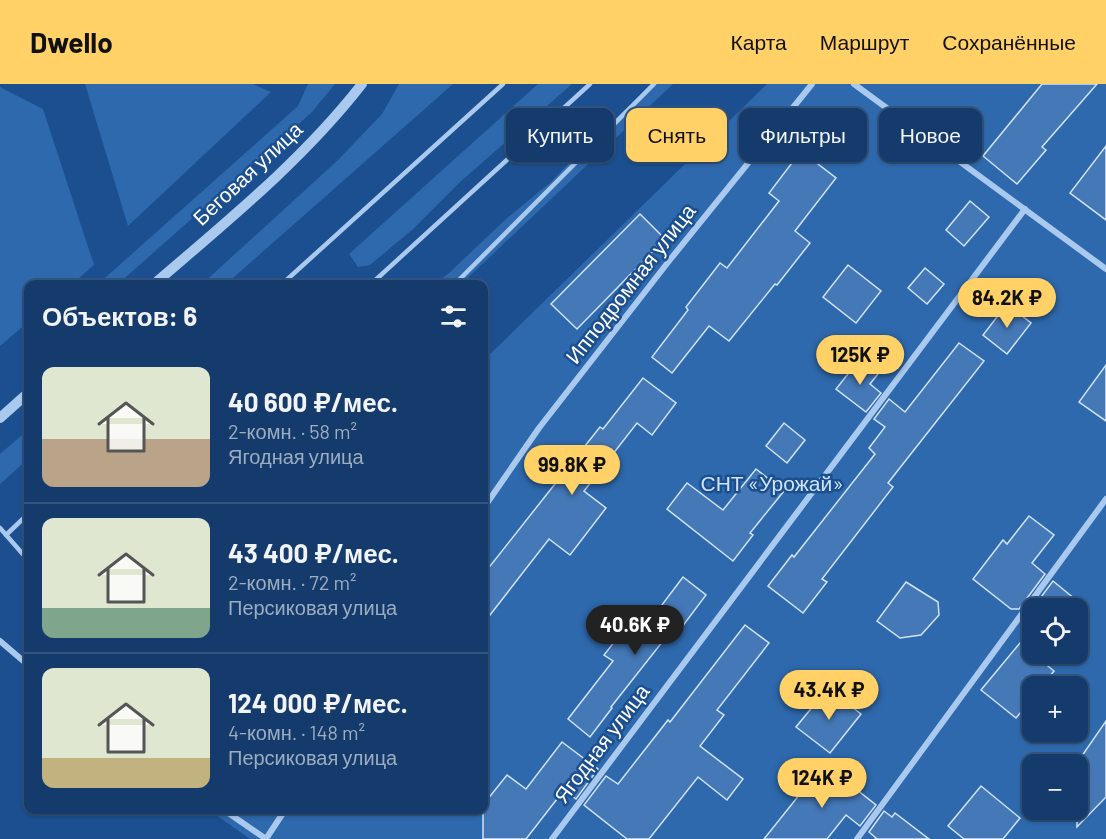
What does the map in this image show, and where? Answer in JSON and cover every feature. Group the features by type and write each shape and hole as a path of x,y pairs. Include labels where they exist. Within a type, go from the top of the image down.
{"street":[{"name":"Беговая улица","path":"159,280 262,190 306,148 342,110 362,84"},
{"name":"Ипподромная улица","path":"488,502 553,409 812,84"},
{"path":"854,84 1106,269"},
{"name":"Ягодная улица","path":"552,839 1025,209"},
{"path":"0,418 24,397"},
{"path":"857,839 1106,499"},
{"path":"0,642 24,662"},
{"path":"230,814 266,839 282,814"}],"lane":[{"path":"286,280 502,84"},
{"path":"375,280 590,84"},
{"path":"459,280 654,84"},
{"path":"6,535 24,518"},
{"path":"0,528 24,555"}],"green space":[{"path":"85,84 253,84 271,92 128,226"},
{"path":"308,84 335,84 311,113 123,280 103,280 298,106"},
{"path":"399,84 453,84 231,280 206,280 338,160 382,114"},
{"path":"538,84 572,84 545,108 511,108"},
{"path":"653,84 673,84 648,108 627,108"},
{"name":"СНТ «Урожай»","path":"767,84 1106,84 1106,839 250,839 215,814 488,814 488,356 687,162 727,162 727,123 739,111 739,162 867,162 867,108 742,108"},
{"path":"0,87 43,109 94,265 77,280 24,280 24,325 0,346"},
{"path":"626,109 626,128 614,140 614,120"},
{"path":"506,113 506,142 459,183 413,229 370,265 358,267 349,254"},
{"path":"570,162 590,162 465,280 440,280 506,219 551,182"},
{"path":"24,433 24,463 0,484 0,454"}],"building":[{"path":"1042,84 1097,84 1042,147 1046,150 1017,184 983,156"},
{"path":"1106,146 1106,220 1070,193"},
{"path":"793,162 815,162 836,178 795,231 810,243 777,285 775,284 729,341 709,326 672,373 652,357 720,263 727,268 779,201 769,193"},
{"path":"970,201 989,217 964,246 946,230"},
{"path":"640,214 665,239 577,329 551,304"},
{"path":"848,265 881,291 856,323 823,297"},
{"path":"925,268 944,284 927,304 908,288"},
{"path":"1007,304 1031,323 1007,354 983,335"},
{"path":"959,343 984,361 888,483 893,487 822,579 827,582 803,613 768,586 792,555 794,557 875,454 869,448 885,427 874,419 889,399 905,412"},
{"path":"859,360 878,374 870,384 881,393 866,412 836,389"},
{"path":"1106,365 1106,421 1079,402"},
{"path":"643,378 676,403 652,435 637,423 584,491 606,508 570,555 549,539 488,618 488,569 600,427 603,429"},
{"path":"784,423 805,440 787,463 766,446"},
{"path":"756,469 784,491 750,533 753,535 733,561 667,509 687,483 723,510"},
{"path":"1029,516 1054,535 1032,563 1045,574 1027,598 1022,598 1022,605 1019,609 1011,609 973,579 1003,540 1007,544"},
{"path":"683,577 706,595 679,631 674,627 590,737 568,719 613,661 604,655 622,632 634,642"},
{"path":"1053,581 1074,598 1040,598"},
{"path":"906,582 938,602 939,615 921,635 900,638 877,621"},
{"path":"745,625 769,643 717,710 724,715 700,746 743,779 727,800 698,777 649,839 627,839 584,805 606,776 618,784 668,720 670,722"},
{"path":"1020,643 1022,645 1022,664 1046,664 1054,671 1050,676 1022,676 1022,711 1016,718 981,690"},
{"path":"828,688 861,714 830,753 796,727"},
{"path":"1106,721 1106,797 1088,816 1088,754 1083,754"},
{"path":"562,742 598,769 576,799 564,790 526,839 483,839 483,814 488,814 488,799 507,775 526,789"},
{"path":"824,764 876,805 860,826 846,815 827,839 764,839"},
{"path":"981,786 1020,818 1003,839 964,839 948,826"},
{"path":"884,811 892,817 895,813 929,839 875,839 869,832"},
{"path":"1077,820 1084,820 1077,827"}]}
